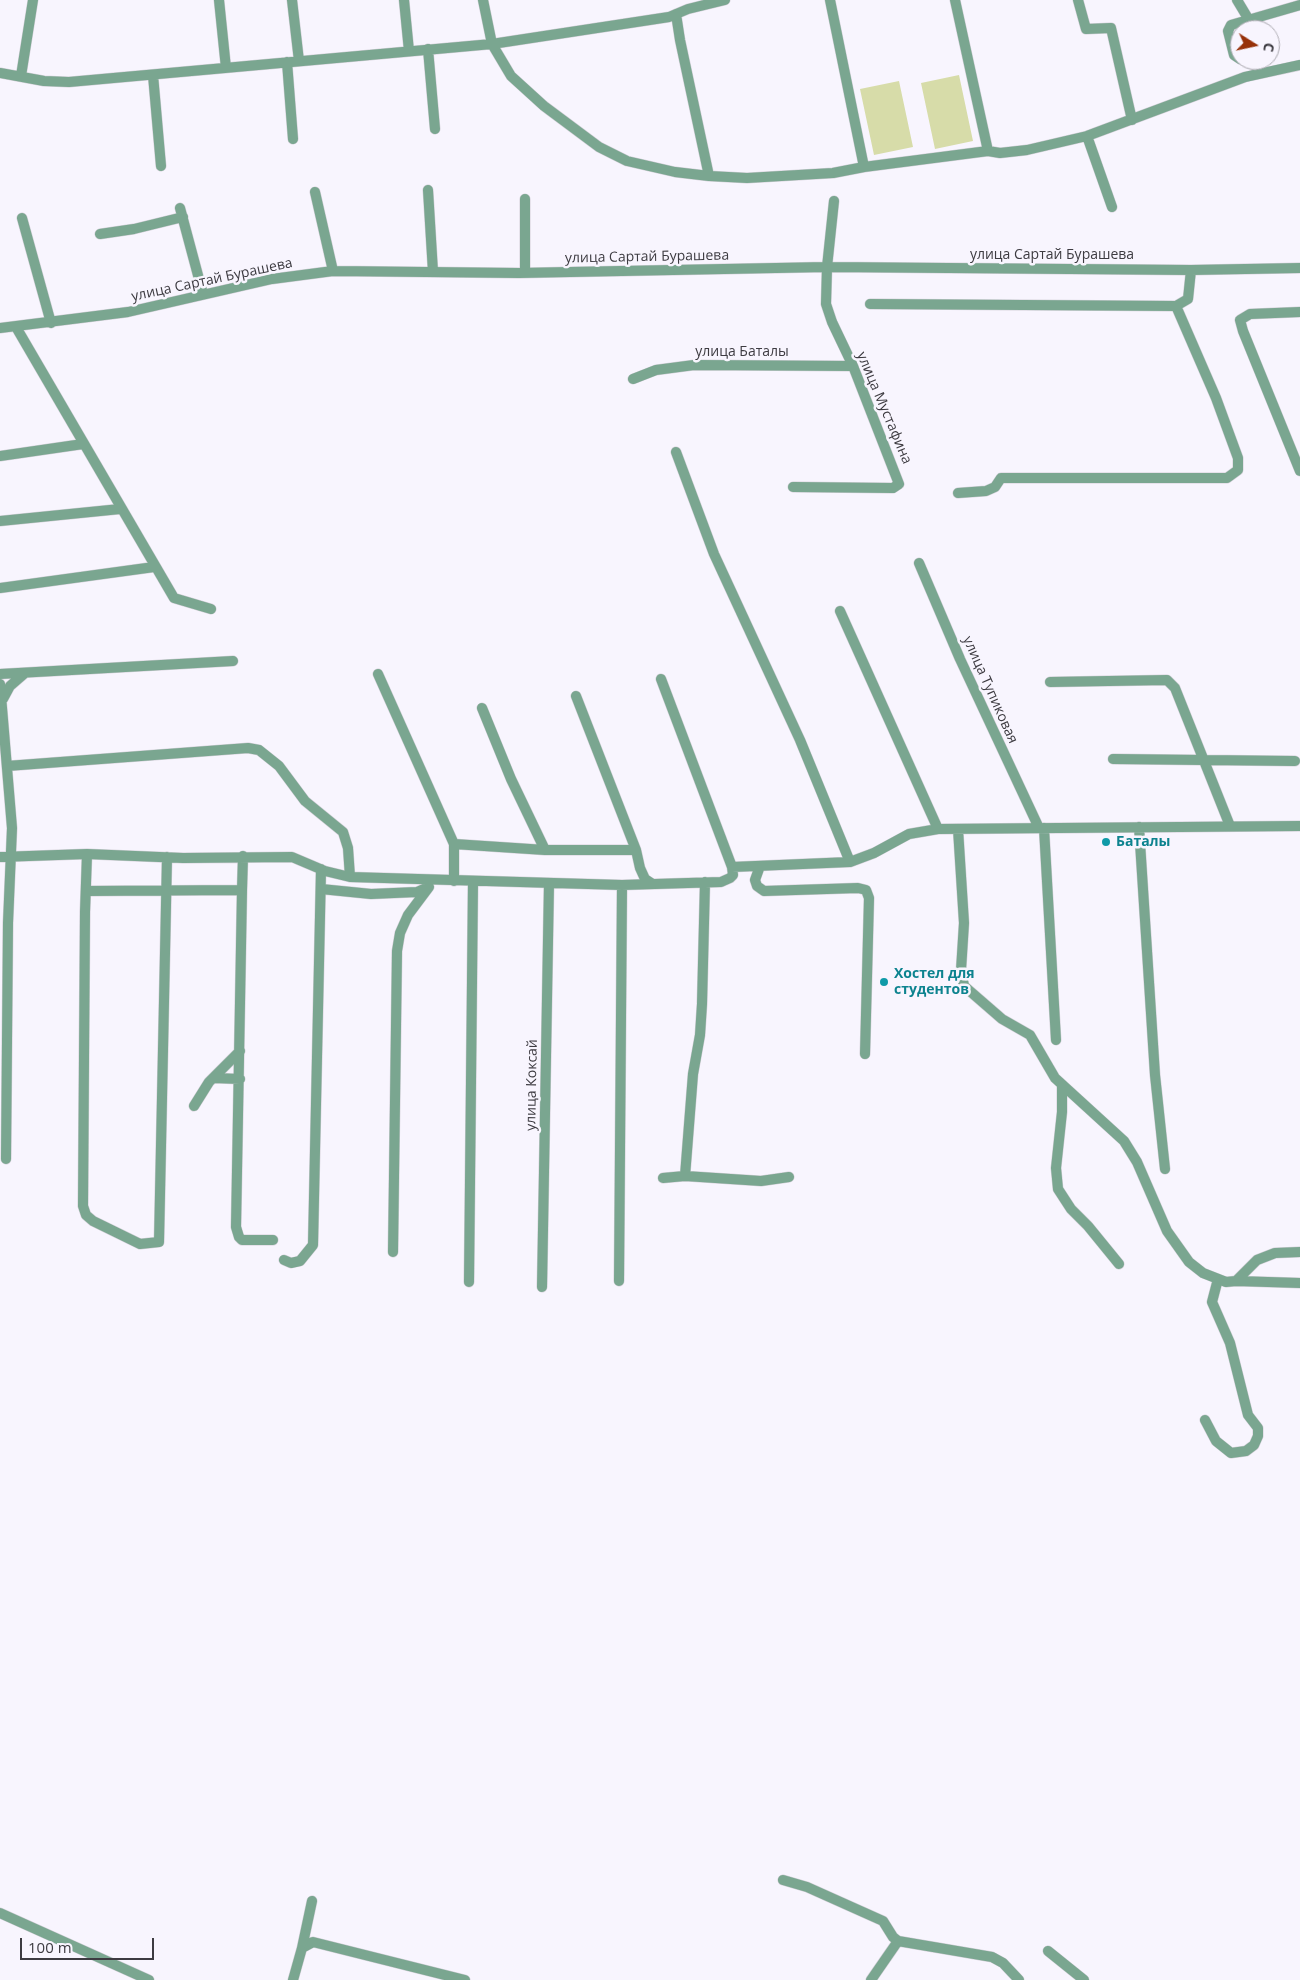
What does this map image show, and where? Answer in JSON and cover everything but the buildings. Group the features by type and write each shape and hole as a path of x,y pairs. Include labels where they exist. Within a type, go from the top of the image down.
{"street":[{"path":"21,76 33,0"},
{"path":"219,0 226,68"},
{"path":"292,0 299,61"},
{"path":"404,0 409,51"},
{"path":"484,0 492,44 511,76 544,106 599,147 627,161 651,168 709,176 748,178 832,174 864,167 988,151 1000,153 1027,150 1087,136 1245,77 1300,65"},
{"path":"0,73 69,82 492,44 546,37 676,14 724,0"},
{"path":"830,0 864,167"},
{"path":"955,0 988,151"},
{"path":"1078,0 1086,29 1111,28 1132,120"},
{"path":"1237,0 1248,20 1300,4"},
{"path":"676,14 709,176"},
{"path":"428,49 435,129"},
{"path":"287,62 292,140"},
{"path":"1243,70 1245,77"},
{"path":"153,74 161,166"},
{"path":"1087,136 1112,207"},
{"path":"428,190 433,272"},
{"path":"315,192 333,271"},
{"path":"525,199 525,273"},
{"name":"улица Мустафина","path":"792,487 893,488 899,484 853,366 832,322 826,304 827,267 834,201"},
{"path":"100,234 134,229 181,212 203,294"},
{"path":"22,218 51,322"},
{"name":"улица Сартай Бурашева","path":"0,328 128,312 272,279 333,271 525,273 827,267 1192,270 1300,268"},
{"path":"870,304 1176,306 1188,299 1192,270"},
{"path":"958,493 986,492 996,487 1001,478 1227,478 1233,475 1238,470 1238,458 1216,398 1176,306"},
{"path":"1300,312 1250,314 1240,320 1300,471"},
{"path":"16,327 120,509 174,598 211,608"},
{"name":"улица Баталы","path":"633,379 656,370 694,365 853,366"},
{"path":"0,456 83,444"},
{"path":"676,452 714,554 800,740 850,862"},
{"path":"0,521 120,509"},
{"name":"улица Тупиковая","path":"919,563 960,659 1041,828"},
{"path":"0,588 154,567"},
{"path":"840,611 938,829"},
{"path":"0,674 233,661"},
{"path":"2,701 10,686 26,672"},
{"path":"378,674 454,844 454,881"},
{"path":"0,857 87,854 167,857 292,857 321,869 350,877 432,883 473,881 622,885 721,882 730,878 733,874 732,867 661,679"},
{"path":"1050,682 1167,680 1175,688 1230,826"},
{"path":"0,684 12,828 12,857 5,894 4,938 3,997 6,1159"},
{"path":"576,696 636,850 640,868 645,879 651,883"},
{"path":"482,708 511,779 544,850"},
{"path":"7,766 248,748 259,750 279,766 305,801 343,832 348,848 350,877"},
{"path":"1113,759 1295,761"},
{"path":"732,867 850,862 874,853 909,834 938,829 1300,826"},
{"path":"1139,827 1155,1075 1165,1168"},
{"path":"1041,828 1056,1040"},
{"path":"958,829 964,923 961,970 964,986 1002,1019 1030,1035 1055,1078 1124,1141 1137,1162 1167,1231 1189,1262 1203,1273 1226,1282 1236,1280 1300,1283"},
{"path":"454,844 544,850 636,850"},
{"path":"87,854 83,1206 86,1215 93,1221 140,1244 159,1242 167,857"},
{"path":"243,856 238,1232 242,1240 273,1240"},
{"path":"760,866 755,880 764,891 858,888 866,890 869,898 865,1054"},
{"path":"284,1260 291,1263 300,1261 313,1245 321,869"},
{"path":"469,1282 473,881"},
{"path":"685,1176 693,1074 700,1035 706,882"},
{"path":"321,889 371,894 417,892 432,883"},
{"path":"393,1252 397,951 400,933 408,916 432,883"},
{"name":"улица Коксай","path":"542,1287 549,883"},
{"path":"619,1281 622,885"},
{"path":"86,891 242,890"},
{"path":"194,1106 213,1078 240,1051"},
{"path":"213,1078 240,1079"},
{"path":"1062,1085 1062,1112 1056,1168 1058,1189 1071,1209 1088,1226 1118,1264"},
{"path":"663,1178 685,1176 760,1181 789,1176"},
{"path":"1236,1280 1257,1260 1275,1253 1300,1252"},
{"path":"1205,1420 1216,1442 1231,1453 1246,1451 1254,1445 1258,1436 1258,1428 1248,1415 1230,1343 1212,1302 1218,1279"},
{"path":"783,1880 814,1890 883,1921 893,1937 898,1941 992,1956 1003,1963 1018,1980"},
{"path":"293,1980 312,1901"},
{"path":"0,1913 149,1980"},
{"path":"871,1980 898,1941"},
{"path":"302,1948 313,1942 330,1945 465,1980"},
{"path":"1048,1951 1084,1980"}],"green space":[{"path":"959,75 973,141 935,149 921,83"},
{"path":"899,81 913,147 874,155 860,89"}],"place":[{"name":"Баталы","path":"1106,842"},
{"name":"Хостел для студентов","path":"884,982"}]}
